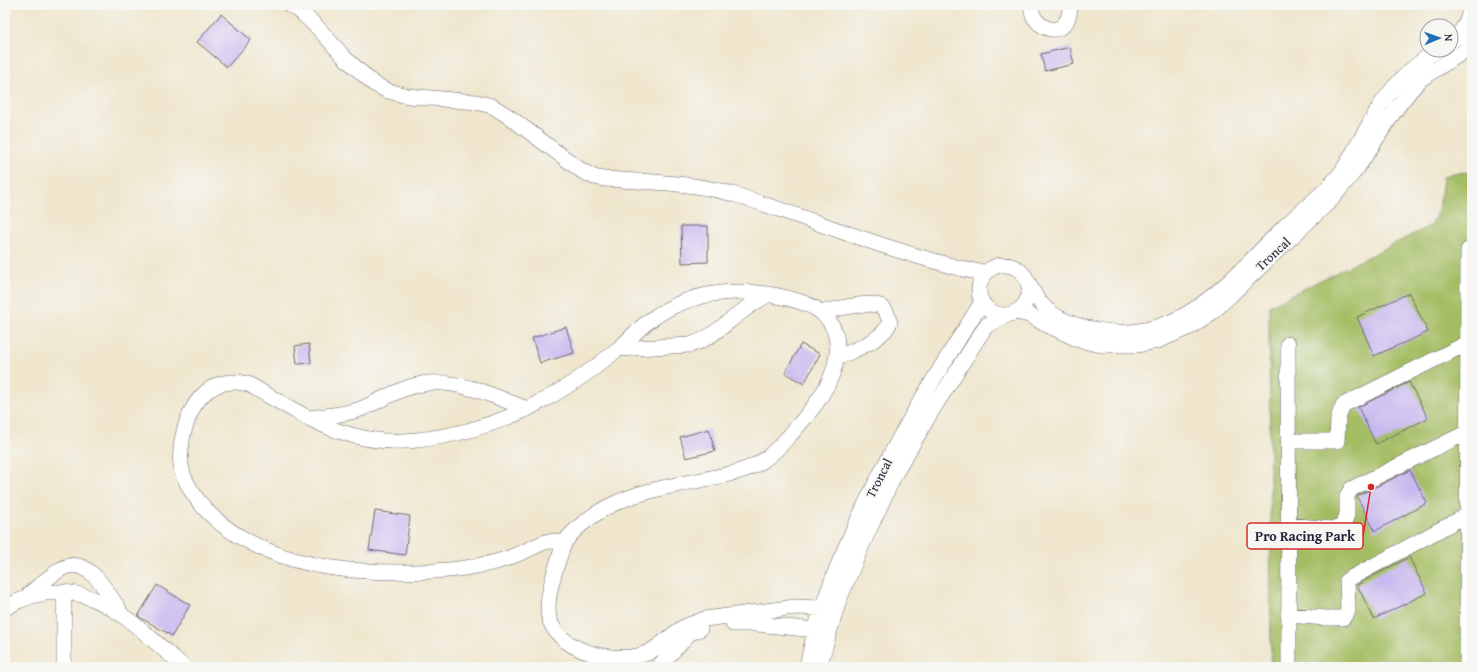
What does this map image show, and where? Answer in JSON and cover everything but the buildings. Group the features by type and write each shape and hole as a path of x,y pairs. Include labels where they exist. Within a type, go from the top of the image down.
{"street":[{"path":"290,5 301,12 374,84 388,91 408,96 476,102 492,106 508,116 582,171 594,177 604,179 688,184 715,189 776,208 891,249 971,271 986,272"},
{"path":"1031,5 1034,18 1050,29 1065,25 1068,18 1070,5"},
{"path":"1459,35 1467,23 1470,5"},
{"name":"Troncal","path":"980,295 992,312 999,315 1029,315 1079,340 1101,346 1138,345 1158,341 1190,327 1214,311 1332,199 1358,167 1396,109 1410,91 1421,79 1463,52 1472,41"},
{"name":"Troncal","path":"806,667 815,630 839,563 892,452 980,295 982,276 986,272 993,267 1001,265 1010,265 1018,269 1024,275 1037,299 1052,313 1087,328 1118,333 1155,329 1188,314 1213,296 1290,221 1322,193 1340,174 1376,112 1388,95 1414,67 1427,58"},
{"path":"1467,667 1468,250"},
{"path":"952,265 965,275 980,295"},
{"name":"Troncal","path":"819,667 838,600 895,474 933,409 986,326 1023,307 1029,291 1028,282"},
{"path":"564,543 548,541 517,555 481,565 458,569 417,572 341,570 282,557 236,535 212,516 194,495 185,481 181,468 181,450 184,429 191,410 208,391 219,385 237,382 248,384 309,418 348,436 374,441 398,442 419,440 462,432 527,409 575,381 618,349 648,321 671,307 695,297 729,291 769,294 807,304 822,312 834,327 838,340 836,358 830,380 824,391 791,433 761,462 733,473 648,490 615,502 599,511 573,532 564,543 550,591 548,606 550,620 556,632 564,640 608,662 646,653 657,647 682,628 692,623 795,607 822,608"},
{"path":"618,349 690,345 699,342 709,338 740,313 769,294"},
{"path":"822,312 867,304 880,306 887,313 890,322 884,332 876,339 836,358"},
{"path":"1288,441 1337,441 1338,418 1343,404 1468,338"},
{"path":"1288,344 1289,667"},
{"path":"309,418 358,410 413,386 440,383 463,386 527,409"},
{"path":"1288,525 1331,529 1343,525 1347,515 1347,496 1351,489 1468,432"},
{"path":"1288,615 1343,618 1348,611 1347,580 1467,515"},
{"path":"5,608 24,598 64,567 76,565 84,567 92,573 127,619"},
{"path":"24,598 45,592 64,592 80,594 103,602 117,610 184,667"},
{"path":"64,592 64,667"},
{"path":"658,667 690,634 706,626 757,624 815,630"}],"green space":[{"path":"1472,172 1472,667 1271,667 1269,306 1432,225 1440,204 1443,177 1453,173"}],"place":[{"name":"Pro Racing Park","path":"1371,487"}]}
